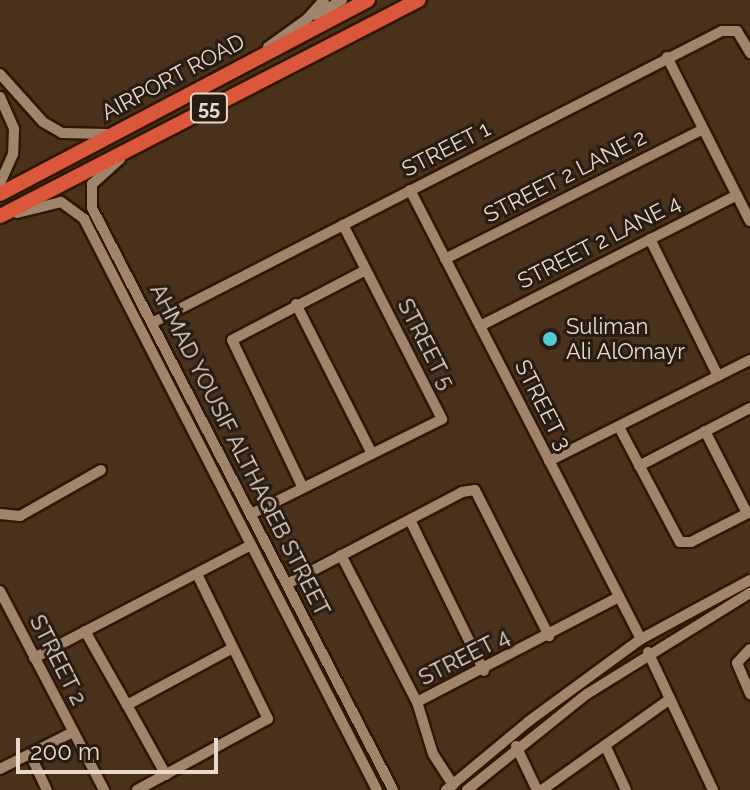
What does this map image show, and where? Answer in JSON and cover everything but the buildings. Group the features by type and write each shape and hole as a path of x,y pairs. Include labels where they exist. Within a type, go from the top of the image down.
{"highway":[{"name":"AIRPORT ROAD","path":"0,194 368,0"},
{"name":"AIRPORT ROAD","path":"0,217 419,0"}],"street":[{"path":"307,19 324,0"},
{"path":"240,66 307,19 342,0"},
{"name":"STREET 1","path":"152,323 667,57 733,28 750,53"},
{"path":"667,57 750,221"},
{"path":"0,74 25,107 62,133 113,133"},
{"path":"0,97 14,129 13,154 0,183"},
{"name":"STREET 2 LANE 2","path":"445,259 703,129"},
{"name":"AHMAD YOUSIF ALTHAQEB STREET","path":"142,142 96,178 90,192 92,208 392,787"},
{"name":"STREET 3","path":"410,190 641,639"},
{"name":"STREET 2 LANE 4","path":"480,326 737,195"},
{"path":"0,217 54,202 70,205 114,251"},
{"name":"AHMAD YOUSIF ALTHAQEB STREET","path":"84,219 377,790"},
{"name":"STREET 5","path":"251,514 442,419 343,225"},
{"path":"650,239 718,376"},
{"path":"303,488 234,352 232,340 366,270"},
{"path":"296,304 372,454"},
{"path":"549,461 750,360"},
{"path":"639,466 750,408"},
{"path":"619,427 683,543 749,513 705,431"},
{"path":"0,514 20,516 101,470"},
{"path":"214,474 224,474 234,493 242,496"},
{"path":"287,584 475,490 549,636"},
{"path":"410,520 484,671"},
{"path":"34,658 251,545"},
{"name":"STREET 4","path":"341,555 417,702 484,671 619,597"},
{"path":"137,790 266,725 268,714 197,574"},
{"path":"417,702 449,787 549,705 641,639 750,582"},
{"path":"718,611 750,582"},
{"name":"STREET 2","path":"0,591 104,790"},
{"path":"467,790 516,746 648,652 750,593"},
{"path":"85,631 166,775"},
{"path":"127,705 233,648"},
{"path":"750,649 737,663 750,694"},
{"path":"648,652 713,790"},
{"path":"564,712 561,704 581,690 585,678"},
{"path":"516,746 539,790 670,699"},
{"path":"528,738 552,714 549,705"},
{"path":"0,769 73,732"},
{"path":"605,745 626,790"},
{"path":"30,754 47,790"},
{"path":"363,764 379,787 392,787"}],"place":[{"name":"Suliman Ali AlOmayr","path":"550,339"}]}
